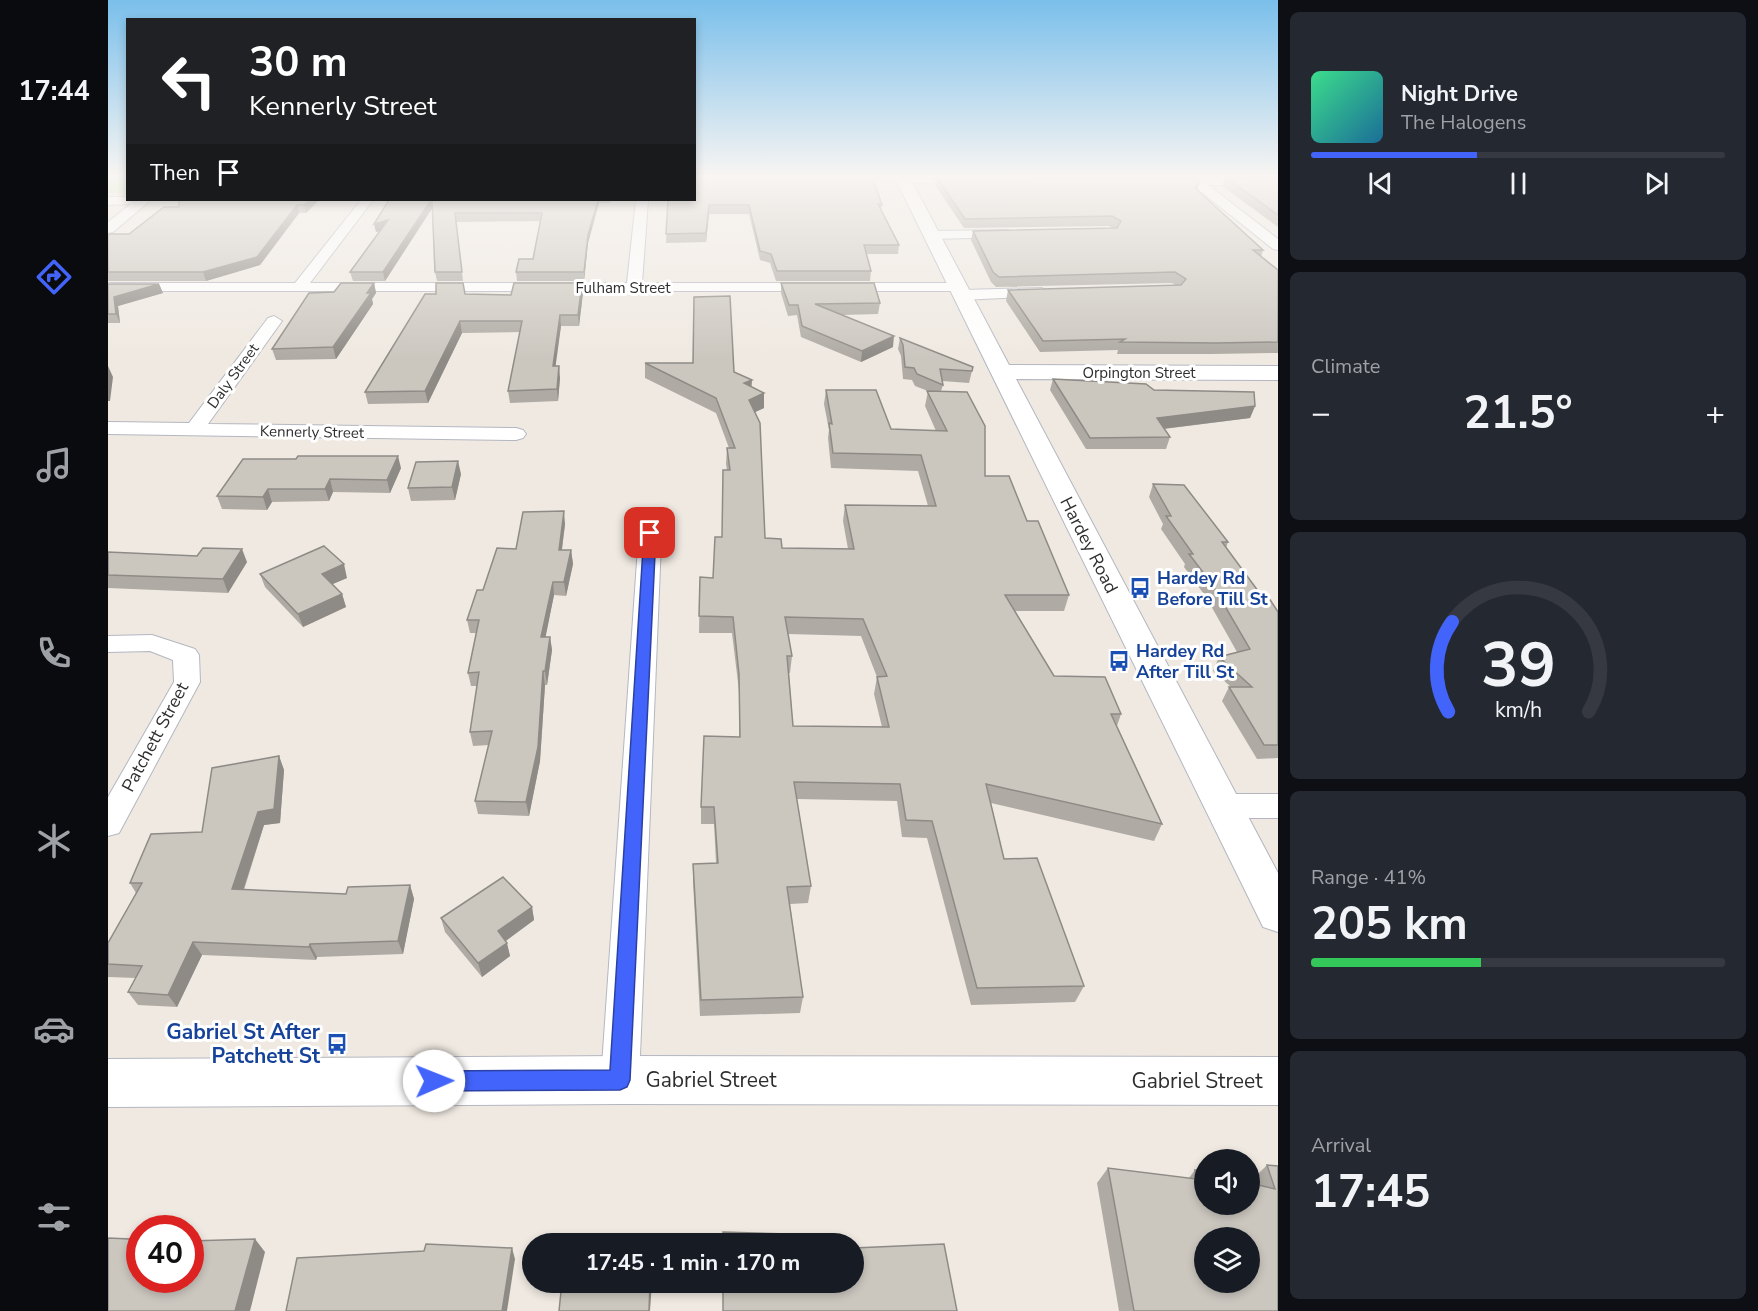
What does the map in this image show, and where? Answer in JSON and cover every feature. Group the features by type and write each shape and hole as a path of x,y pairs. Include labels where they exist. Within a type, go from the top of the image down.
{"street":[{"path":"299,287 338,237"},
{"path":"634,288 639,237"},
{"name":"Hardey Road","path":"932,237 1278,914"},
{"name":"Fulham Street","path":"108,287 634,288 1055,293"},
{"name":"Daly Street","path":"193,431 274,321"},
{"name":"Orpington Street","path":"1000,372 1278,373"},
{"name":"Kennerly Street","path":"108,428 516,434"},
{"path":"620,1080 651,518"},
{"name":"Patchett Street","path":"108,644 152,643 186,655 187,682 108,824"},
{"path":"1222,806 1278,806"},
{"name":"Gabriel Street","path":"108,1083 620,1080 1278,1081"}],"building":[{"path":"108,237 272,237 257,257 203,272 108,272"},
{"path":"375,237 406,237 383,272 350,272"},
{"path":"434,237 458,237 462,272 435,272"},
{"path":"537,237 588,237 584,272 516,272 519,259 533,259"},
{"path":"757,237 895,237 899,245 864,245 871,271 777,271 771,254 760,251"},
{"path":"976,237 1249,237 1263,250 1253,250 1278,270 1278,342 1120,342 1125,339 1043,341 1008,290 1181,285 1186,279 1175,272 999,277 993,272"},
{"path":"341,283 374,283 367,293 371,293 333,347 272,349 309,293 334,292"},
{"path":"436,283 463,283 465,294 511,295 514,283 582,283 578,315 560,315 553,366 559,366 557,389 508,391 522,321 460,321 425,391 365,392 425,294 436,294"},
{"path":"781,283 874,283 880,303 815,304 894,336 862,351 802,326 798,305 789,305"},
{"path":"108,284 159,284 114,297 116,314 108,314"},
{"path":"730,296 734,372 752,380 744,383 764,393 749,400 760,423 765,538 781,539 782,548 854,549 845,505 936,506 921,455 833,453 829,423 832,424 826,390 876,390 891,429 947,431 927,391 967,392 985,426 985,476 1009,476 1027,521 1038,521 1069,595 1005,595 1054,676 1105,677 1121,714 1111,714 1162,824 986,784 1004,859 1037,858 1084,986 977,988 932,821 906,820 900,784 794,782 811,886 787,887 803,997 701,1000 693,864 718,863 714,807 701,807 704,736 740,737 739,674 733,617 699,616 700,577 713,578 715,537 722,537 723,470 730,470 727,448 735,448 716,398 645,363 693,363 694,297","holes":["785,617 863,619 887,676 877,677 889,727 793,726 787,656 792,656"]},
{"path":"900,338 973,367 972,371 940,369 943,385 917,374 914,368 905,367"},
{"path":"1053,379 1146,384 1154,390 1254,392 1255,406 1157,418 1170,437 1090,438"},
{"path":"298,456 398,456 387,480 330,479 325,489 268,489 263,497 217,496 243,459 296,459"},
{"path":"458,461 452,487 408,488 416,462"},
{"path":"1153,484 1184,485 1228,542 1222,542 1261,595 1267,595 1278,612 1278,745 1264,745 1229,687 1252,687 1219,657 1250,649 1212,584 1189,554 1193,554 1166,516 1171,516"},
{"path":"564,511 559,550 571,550 564,582 553,582 541,637 550,637 545,671 543,671 538,747 526,802 475,801 492,731 470,732 479,672 468,673 479,620 467,620 477,590 483,590 497,548 516,549 523,512"},
{"path":"324,546 344,564 322,574 342,594 298,614 260,574"},
{"path":"203,548 242,549 223,579 108,575 108,552 197,556"},
{"path":"279,756 274,809 258,812 232,889 346,894 348,887 410,885 398,941 310,944 309,947 193,942 168,995 128,992 142,966 108,964 108,943 142,883 130,883 151,834 202,832 212,768"},
{"path":"503,877 532,907 498,931 507,943 478,963 441,918"},
{"path":"1267,1165 1278,1166 1278,1311 1134,1311 1108,1168 1194,1179 1194,1215 1260,1215 1260,1185 1275,1189"},
{"path":"108,1238 126,1239 126,1293 204,1293 204,1241 255,1239 235,1311 108,1311"},
{"path":"426,1244 512,1248 502,1311 286,1311 297,1258 424,1251"},
{"path":"944,1244 957,1311 723,1311 723,1293 864,1293 864,1248"},
{"path":"561,1293 650,1293 649,1311 559,1311"}],"place":[{"name":"Hardey Rd Before Till St","path":"1140,588"},
{"name":"Hardey Rd After Till St","path":"1119,661"},
{"name":"Gabriel St After Patchett St","path":"337,1044"}],"route":[{"path":"434,1081 620,1080 650,533"}]}
